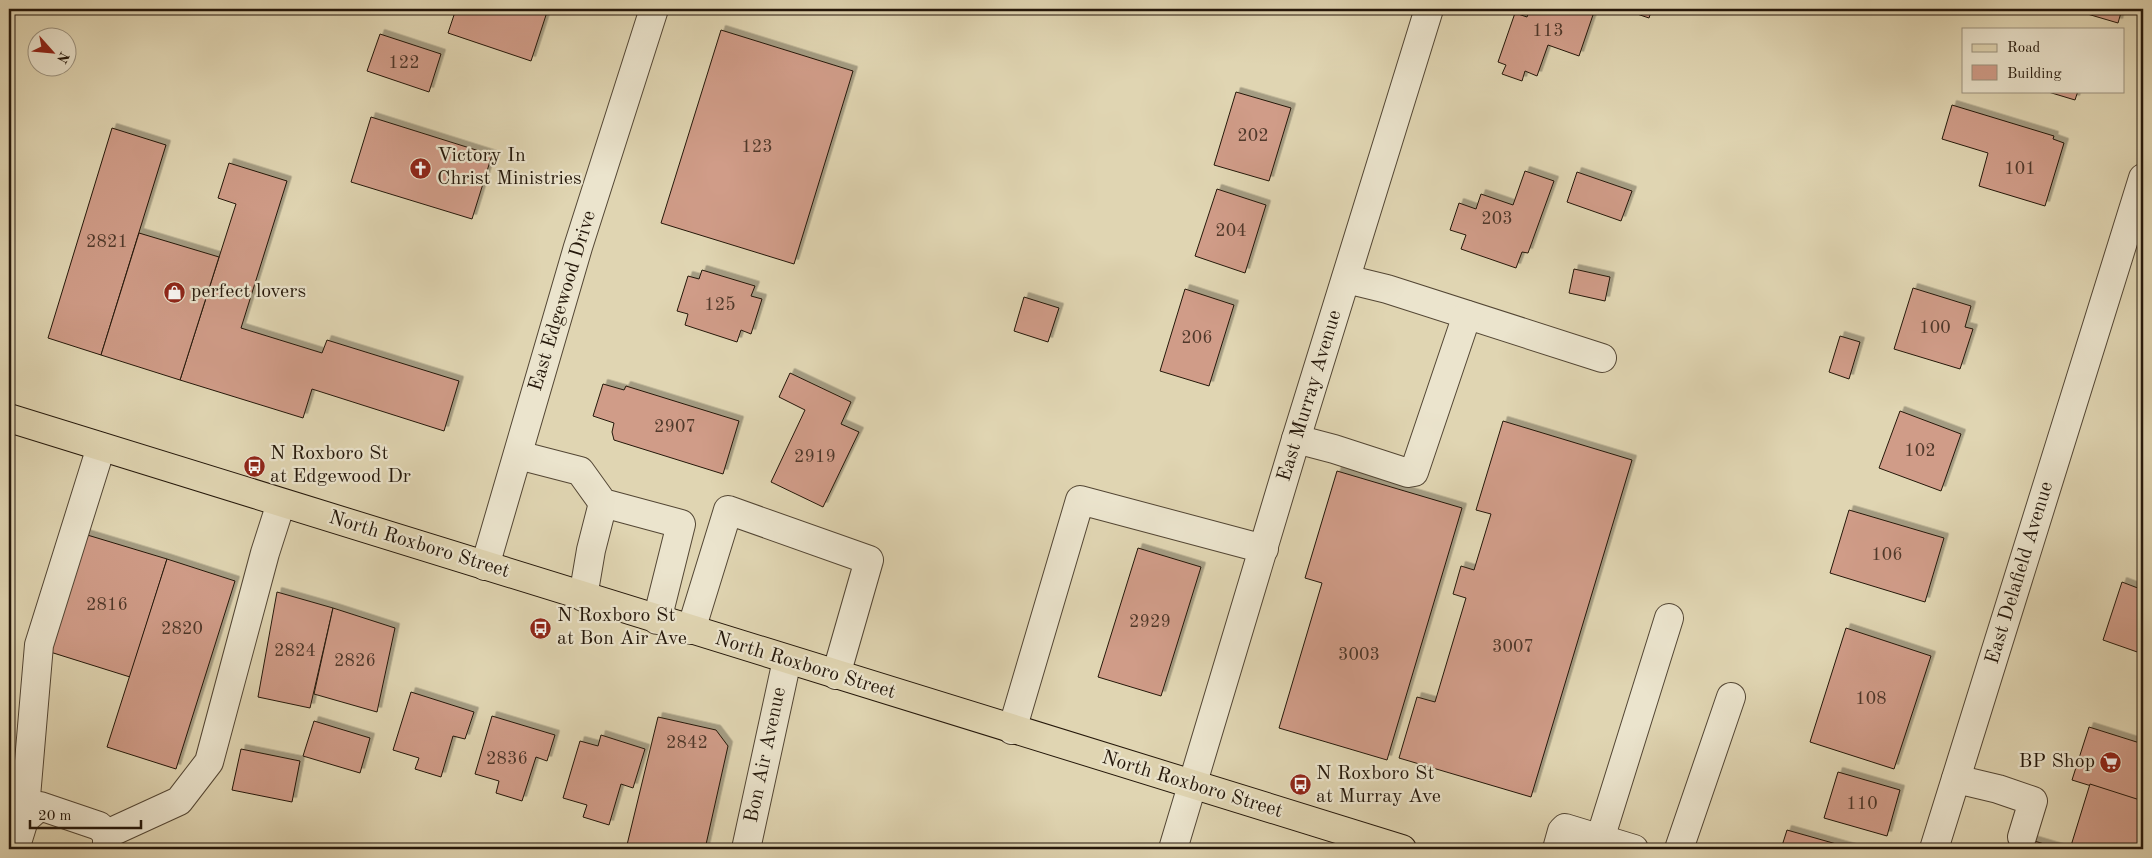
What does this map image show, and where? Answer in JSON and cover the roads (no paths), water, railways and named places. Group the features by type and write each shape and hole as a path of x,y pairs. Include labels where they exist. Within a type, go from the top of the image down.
{"main road":[{"name":"North Roxboro Street","path":"9,418 1194,785 1366,844 1402,849"}],"street":[{"name":"East Edgewood Drive","path":"485,566 578,247 654,9"},
{"name":"East Murray Avenue","path":"1173,849 1194,785 1296,439 1429,9"},
{"name":"East Delafield Avenue","path":"1934,849 2143,178"},
{"path":"1346,279 1387,289 1602,358"},
{"path":"1296,439 1408,473 1414,472 1467,315"},
{"path":"15,849 24,820 39,645 102,446"},
{"path":"518,456 580,471 603,503 681,524 658,620"},
{"path":"1012,730 1080,500 1264,549"},
{"path":"24,820 40,806 99,826 107,842 179,800 210,762 265,553 281,502"},
{"path":"583,596 591,550 603,503"},
{"path":"691,630 728,510 869,560 836,675"},
{"path":"1600,839 1669,618"},
{"name":"Bon Air Avenue","path":"746,849 787,660"},
{"path":"1679,849 1731,697"},
{"path":"1956,779 1998,789 2033,801 2022,837"},
{"path":"1557,849 1562,831 1565,828 1634,849"}],"place":[{"name":"Victory In Christ Ministries","path":"421,168"},
{"name":"perfect lovers","path":"175,292"},
{"name":"N Roxboro St at Edgewood Dr","path":"254,466"},
{"name":"N Roxboro St at Bon Air Ave","path":"541,628"},
{"name":"BP Shop","path":"2111,762"},
{"name":"N Roxboro St at Murray Ave","path":"1300,785"}]}
